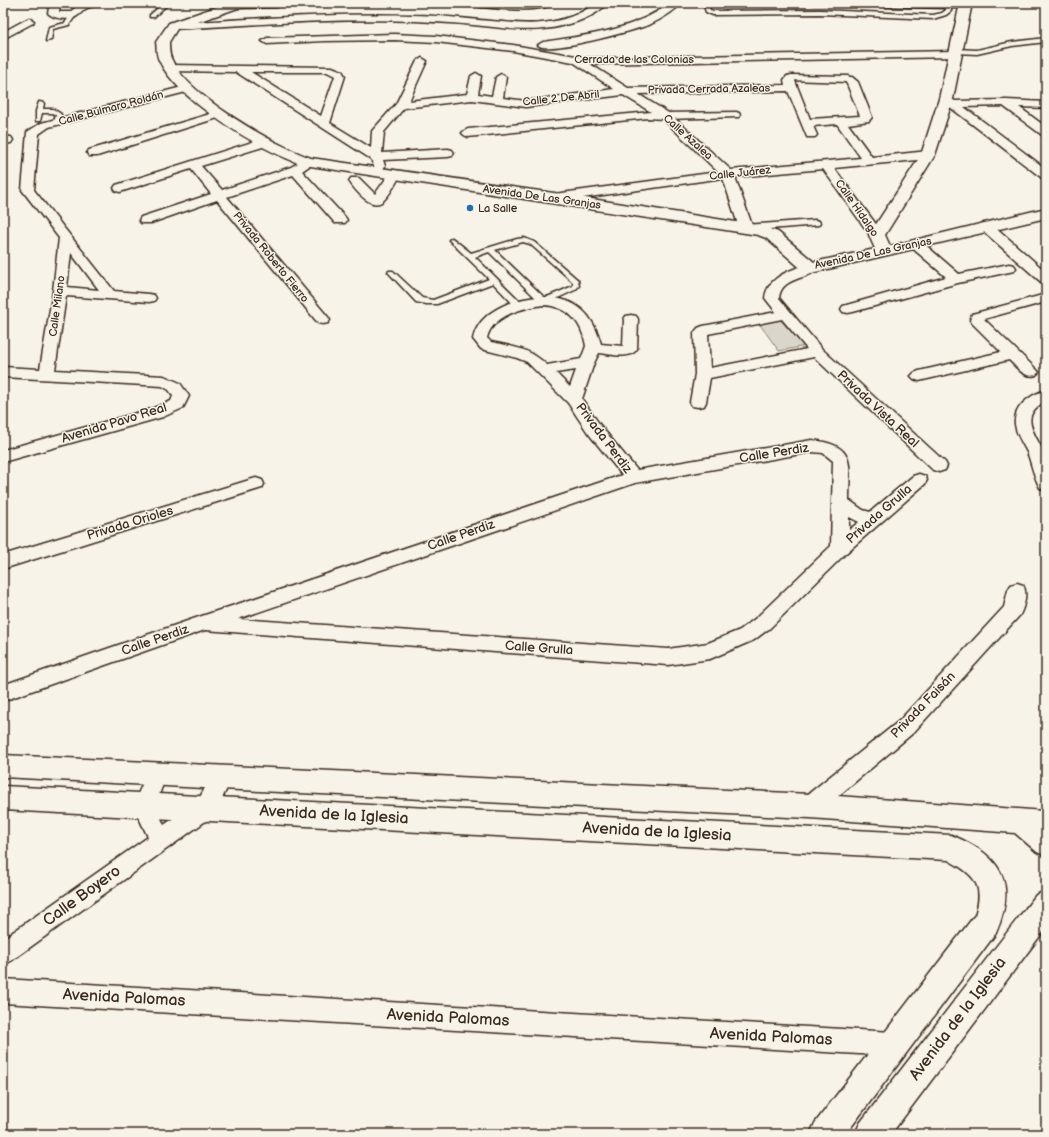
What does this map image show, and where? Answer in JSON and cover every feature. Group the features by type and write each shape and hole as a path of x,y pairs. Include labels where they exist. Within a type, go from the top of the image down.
{"street":[{"path":"55,3 54,14 73,15 83,6 99,3"},
{"path":"173,26 239,4 277,3"},
{"path":"481,3 516,6 546,3"},
{"path":"173,26 347,18 449,20 522,27 543,26 567,22 579,18 602,3"},
{"path":"543,45 595,37 632,27 660,15 676,3"},
{"path":"877,235 928,155 949,101 956,53 966,5"},
{"path":"436,39 449,20"},
{"path":"3,36 29,21"},
{"name":"Avenida De Las Granjas","path":"173,26 165,32 161,39 163,54 169,68 186,89 220,114 265,142 283,152 309,162 388,175 554,198 761,231 772,235 811,268 1046,213"},
{"name":"Cerrada de las Colonias","path":"267,41 363,38 436,39 513,48 577,60 956,53"},
{"name":"Calle Azalea","path":"577,60 666,116 728,174 746,228"},
{"path":"376,157 378,131 401,105 422,61"},
{"path":"169,68 328,69 338,73 340,76 324,124"},
{"path":"239,69 376,157 388,175 380,199 375,200 371,199 355,181"},
{"path":"472,98 476,76"},
{"path":"497,100 501,77"},
{"path":"806,123 862,120 866,117 852,82 848,79 792,83 806,123 811,136"},
{"name":"Privada Cerrada Azaleas","path":"625,91 792,83"},
{"name":"Calle Bulmaro Roldán","path":"38,124 57,122 186,89"},
{"name":"Calle 2 De Abril","path":"401,105 472,98 526,104 625,91"},
{"path":"949,101 1046,105"},
{"path":"949,101 1046,175"},
{"path":"1006,103 1046,133"},
{"path":"93,154 220,114"},
{"path":"468,133 648,115 736,115"},
{"path":"840,121 869,160"},
{"path":"38,124 33,132 28,190 110,295"},
{"path":"120,188 265,142"},
{"path":"376,157 448,153"},
{"name":"Calle Juárez","path":"554,198 728,174 827,166 869,160 928,155"},
{"path":"146,220 295,170 309,162"},
{"name":"Privada Roberto Fierro","path":"193,164 323,320"},
{"name":"Calle Hidalgo","path":"827,166 877,235 884,252"},
{"path":"295,170 340,220"},
{"path":"746,228 815,223"},
{"path":"987,227 1046,279"},
{"name":"Calle Milano","path":"46,374 60,291 66,238"},
{"path":"916,244 956,280"},
{"name":"Privada Vista Real","path":"811,268 783,280 772,294 772,298 817,352 939,466"},
{"path":"848,308 1009,268"},
{"path":"60,291 149,298"},
{"path":"1031,372 977,320 977,317 1046,298"},
{"name":"Privada Perdiz","path":"574,399 586,363 594,348 585,321 579,313 570,307 559,303 544,301 519,305 505,310 494,317 482,328 480,339 486,346 522,354 532,358 545,370 574,399 594,429 633,477"},
{"path":"698,402 703,374 703,331 786,314"},
{"path":"594,348 627,351 630,349 631,319"},
{"path":"703,374 817,352"},
{"path":"919,376 1013,354"},
{"path":"545,370 586,363"},
{"name":"Avenida Pavo Real","path":"3,372 164,381 172,383 179,389 181,396 176,404 157,413 3,456"},
{"path":"1044,396 1026,409 1023,417 1023,426 1046,484"},
{"name":"Calle Perdiz","path":"3,693 200,624 633,477 812,446 830,449 837,454 841,460 840,548"},
{"name":"Privada Grulla","path":"840,548 919,480"},
{"name":"Privada Orioles","path":"3,562 256,484"},
{"path":"840,502 857,514 872,520"},
{"name":"Calle Grulla","path":"200,624 668,657 710,650 747,636 763,623 840,548"},
{"name":"Privada Faisán","path":"810,806 906,727 1013,610 1016,590"},
{"path":"3,766 810,806 1039,827"},
{"path":"157,774 144,806 160,839"},
{"name":"Calle Boyero","path":"3,953 160,839 206,808 221,778"},
{"name":"Avenida de la Iglesia","path":"3,798 951,848 968,856 981,866 989,878 992,891 992,907 986,923 826,1134"},
{"name":"Avenida de la Iglesia","path":"871,1134 1046,905"},
{"name":"Avenida Palomas","path":"3,991 893,1044"}],"lane":[{"path":"152,16 167,3"},
{"path":"706,3 704,4 708,11 713,13 820,12 933,17 944,14 949,10 948,6"},
{"path":"812,3 948,6 966,5"},
{"path":"817,3 820,12"},
{"path":"48,40 51,28 67,24 73,15"},
{"path":"956,53 977,52 1012,44 1046,40"},
{"path":"38,124 41,103"},
{"path":"39,111 58,112 59,115 57,122"},
{"path":"452,240 519,305"},
{"path":"470,256 524,240 532,243 576,281 576,286 573,289 544,301 491,250"},
{"path":"391,272 419,300 426,302 434,302 493,280"}],"shaded area":[{"path":"778,318 805,346 779,351 758,322"}],"place":[{"name":"La Salle","path":"470,208"}]}
